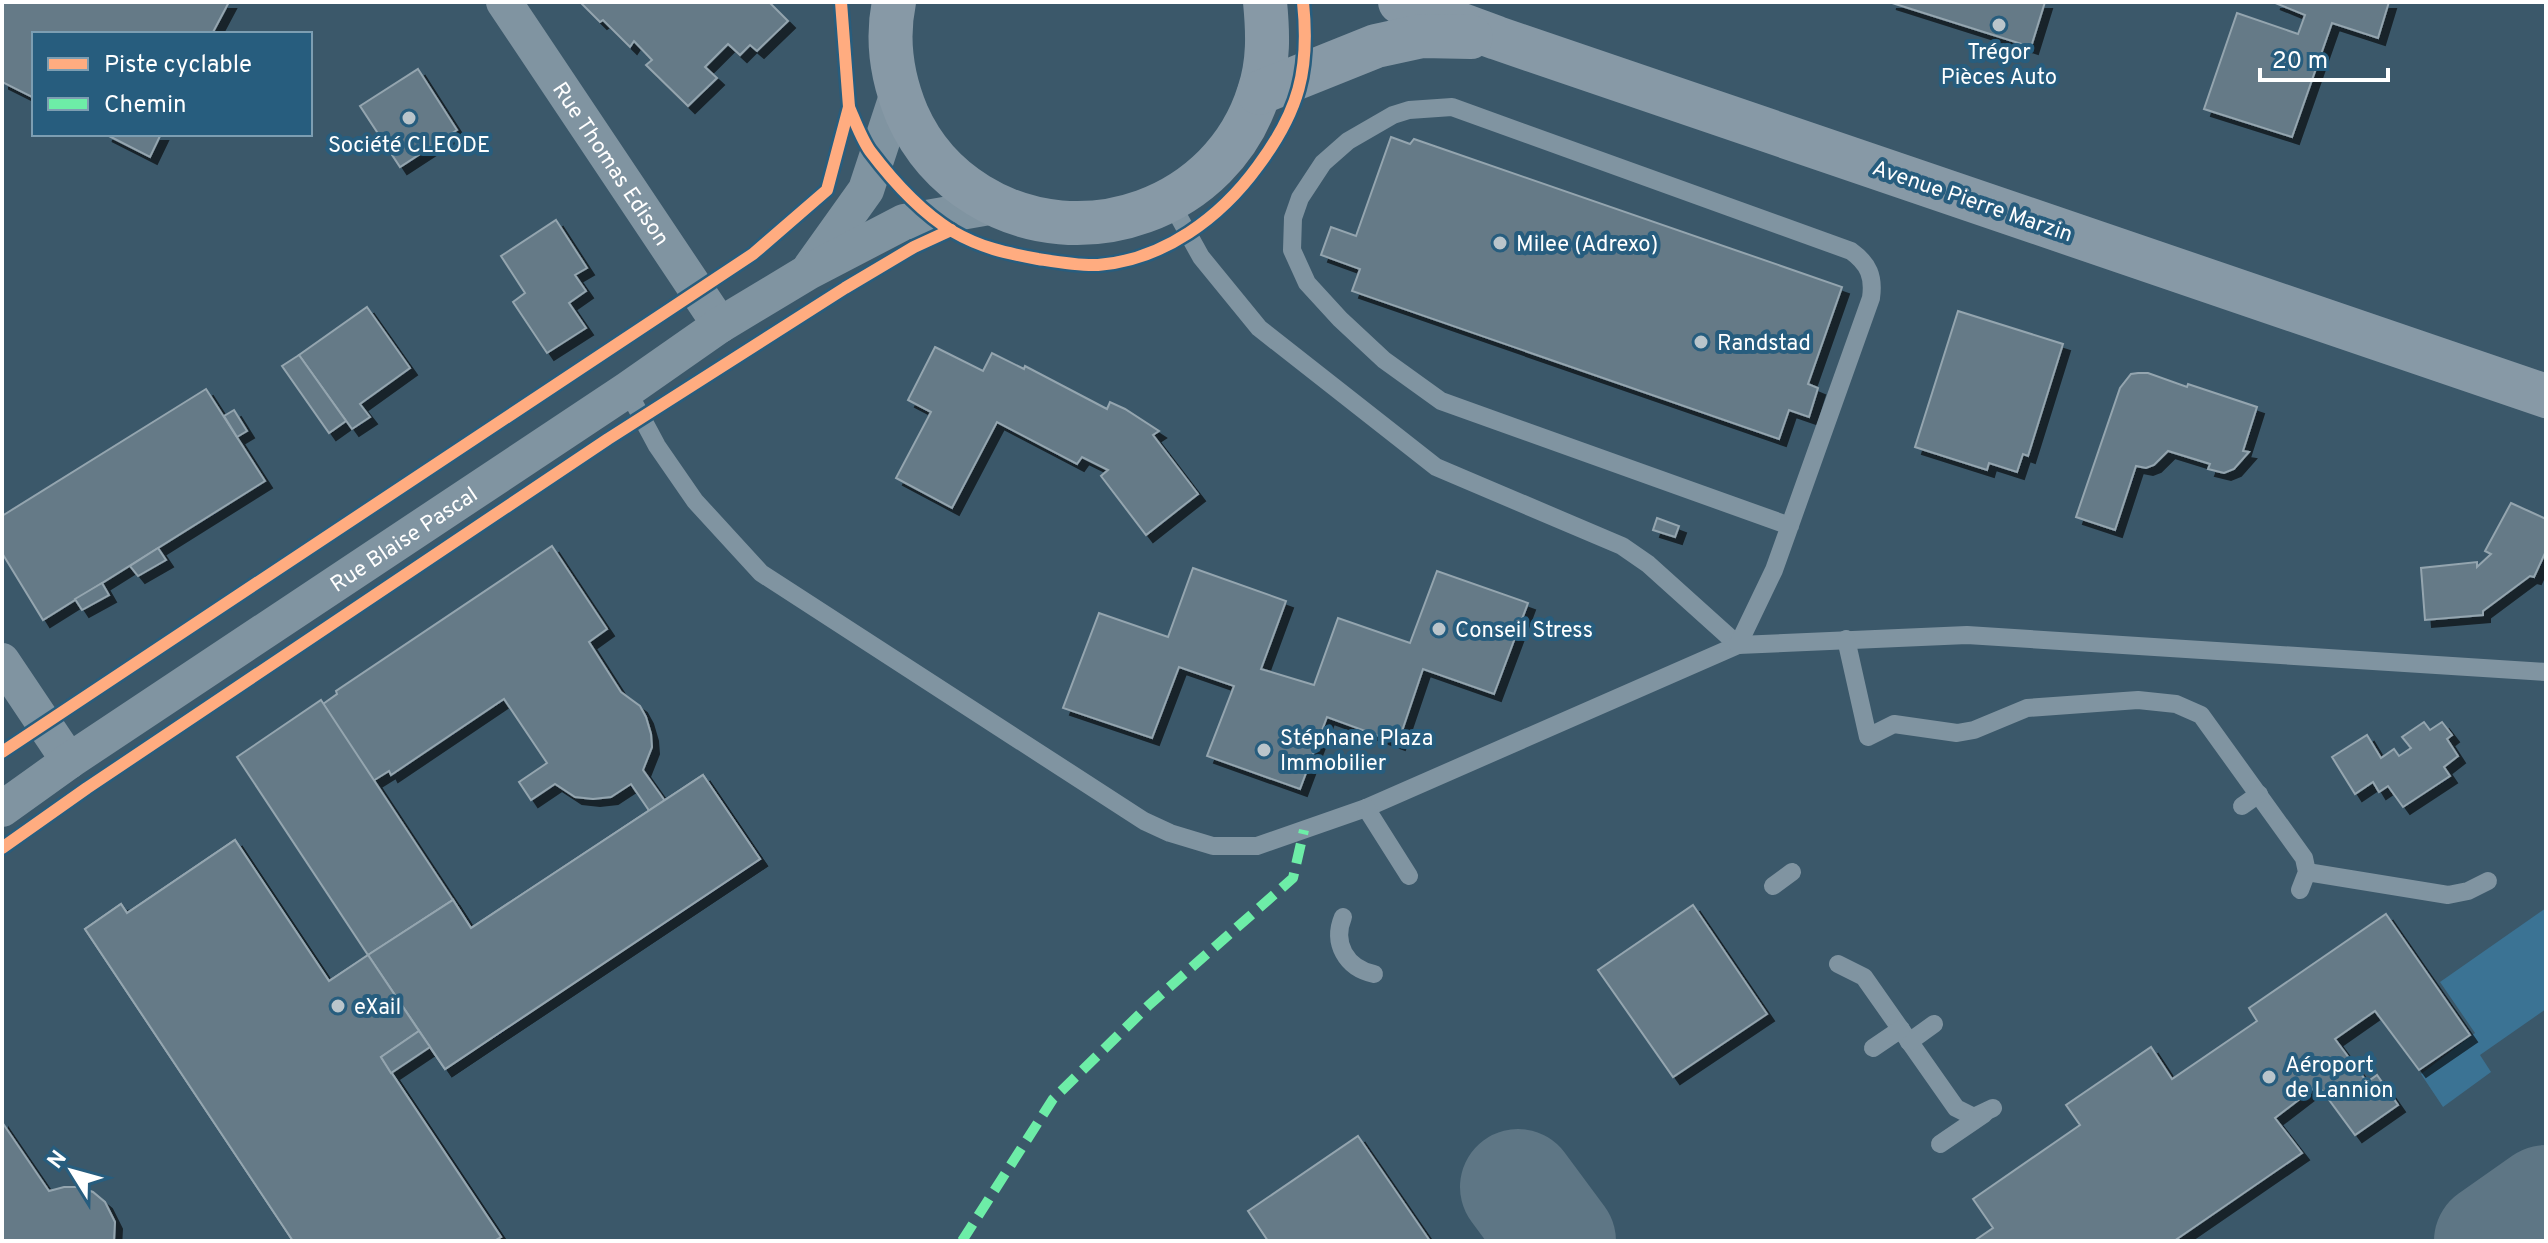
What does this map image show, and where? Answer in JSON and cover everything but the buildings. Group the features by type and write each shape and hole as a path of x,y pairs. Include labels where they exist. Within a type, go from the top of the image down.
{"main road":[{"path":"894,2 890,56 898,93 913,128 935,160 963,186 995,206 1041,221 1065,224 1101,224 1137,216 1170,201 1194,186 1234,144 1259,93 1266,62 1268,31 1265,2"},
{"name":"Avenue Pierre Marzin","path":"1400,2 1497,38 2546,396"},
{"path":"1259,93 1376,46 1422,36 1497,38"}],"street":[{"name":"Rue Thomas Edison","path":"504,2 720,325"},
{"name":"Rue Blaise Pascal","path":"808,272 866,190 898,93"},
{"name":"Rue Blaise Pascal","path":"2,809 720,325 808,272 904,222 995,206"},
{"path":"2,661 69,761"}],"lane":[{"path":"1738,645 1774,570 1790,526 1871,298 1873,283 1869,268 1861,258 1851,251 1452,107 1409,110 1378,122 1335,152 1310,180 1300,198 1291,238 1296,262 1307,283 1384,360 1418,385 1441,401 1790,526"},
{"path":"1170,201 1201,257 1259,328 1344,396 1436,467 1622,546 1648,564 1738,645"},
{"path":"627,390 657,446 695,501 761,573 1144,821 1170,833 1213,846 1257,846 1366,808 1738,645 1967,635 2546,672"},
{"path":"1846,639 1868,737 1888,725 1900,723 1940,732 1966,732 2022,710 2157,700 2194,712 2208,721 2304,858 2304,881 2448,895 2468,891 2488,881"},
{"path":"2001,724 2022,710"},
{"path":"2178,723 2194,712"},
{"path":"2242,806 2259,794"},
{"path":"1366,808 1409,876"},
{"path":"1773,886 1792,872"},
{"path":"1343,917 1339,927 1343,954 1352,965 1374,974"},
{"path":"1854,953 1838,964 1864,977 1956,1108 1974,1117 1993,1108 1940,1144"},
{"path":"1873,1048 1934,1024"}],"shaded area":[{"path":"2546,908 2546,1009 2480,1055 2491,1072 2443,1107 2421,1074 2475,1033 2440,982"}],"taxiway":[{"path":"1518,1187 1558,1241"},
{"path":"2492,1241 2546,1203"}],"marked path":[{"path":"962,1241 1053,1099 1149,1005 1293,878 1304,830"}],"cycle path":[{"path":"2,752 753,254 827,190 849,107 841,2"},
{"path":"849,107 867,146 888,173 918,205 952,231 994,249 1038,259 1091,265 1122,261 1168,245 1209,218 1243,185 1272,146 1292,108 1303,69 1303,2"},
{"path":"2,848 608,439 845,288 914,247 951,230"}],"place":[{"name":"Trégor Pièces Auto","path":"1999,25"},
{"name":"Société CLEODE","path":"409,118"},
{"name":"Milee (Adrexo)","path":"1500,243"},
{"name":"Randstad","path":"1701,342"},
{"name":"Conseil Stress","path":"1439,629"},
{"name":"Stéphane Plaza Immobilier","path":"1264,750"},
{"name":"eXail","path":"338,1006"},
{"name":"Aéroport de Lannion","path":"2269,1077"}]}
